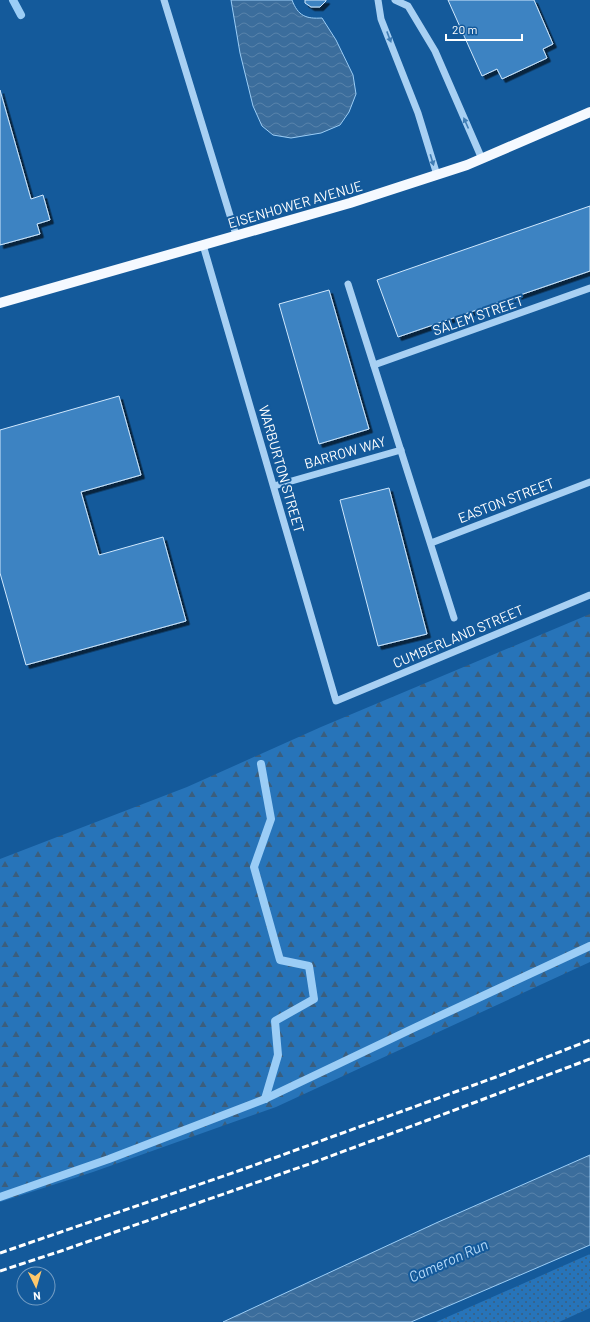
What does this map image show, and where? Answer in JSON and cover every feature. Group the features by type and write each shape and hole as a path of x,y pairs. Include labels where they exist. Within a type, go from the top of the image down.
{"main road":[{"name":"EISENHOWER AVENUE","path":"0,303 350,204 482,159 590,112"}],"street":[{"path":"164,0 236,235"},
{"path":"378,0 381,19 418,114 437,175"},
{"path":"395,0 408,6 435,51 482,159"},
{"name":"WARBURTON STREET","path":"203,245 336,701"},
{"path":"348,284 454,618"},
{"name":"SALEM STREET","path":"374,365 590,288"},
{"name":"BARROW WAY","path":"274,486 401,450"},
{"name":"EASTON STREET","path":"431,543 590,482"},
{"name":"CUMBERLAND STREET","path":"336,701 590,595"}],"green space":[{"path":"590,614 590,962 276,1107 93,1172 0,1202 0,859 187,787 321,727"},
{"path":"590,1254 590,1308 559,1322 436,1322"}],"water":[{"path":"231,0 292,0 297,10 303,15 311,18 322,18 336,40 353,75 356,94 349,112 340,125 321,133 291,138 273,135 262,126 253,106 240,53"},
{"name":"Cameron Run","path":"590,1155 590,1245 411,1322 223,1322 436,1223"}],"building":[{"path":"305,0 326,1 320,7 311,7 305,3"},
{"path":"448,0 534,0 553,44 543,49 547,58 502,79 497,69 482,76"},
{"path":"0,90 31,199 43,195 50,220 37,224 40,234 0,245"},
{"path":"590,206 590,271 398,337 377,280"},
{"path":"329,290 369,429 319,444 279,304"},
{"path":"119,396 141,475 81,492 99,555 163,537 186,621 26,665 0,573 0,430"},
{"path":"389,488 427,634 378,646 340,500"}],"waterway":[{"path":"13,0 21,15"},
{"path":"261,764 271,819 254,867 280,960 309,966 314,999 275,1021 278,1055 265,1099"},
{"path":"0,1197 109,1159 265,1099 590,946"}],"railway":[{"path":"0,1253 241,1170 496,1077 590,1040"},
{"path":"0,1271 312,1163 590,1059"}]}
